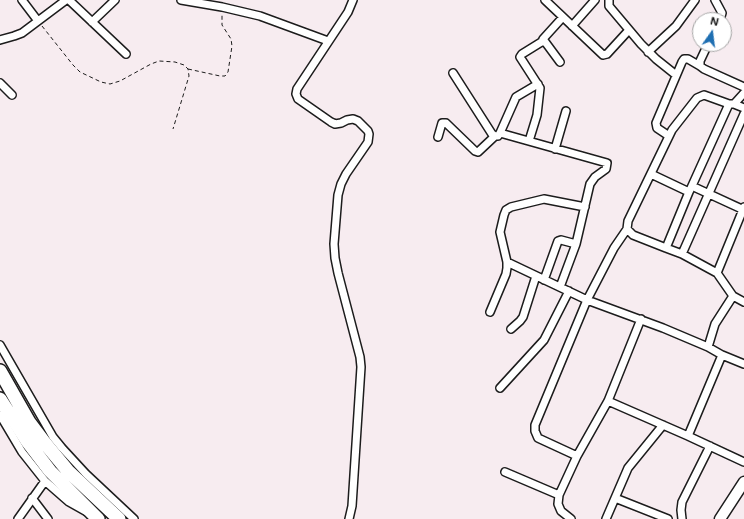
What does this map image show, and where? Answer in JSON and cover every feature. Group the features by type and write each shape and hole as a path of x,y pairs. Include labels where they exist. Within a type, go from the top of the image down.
{"highway":[{"path":"0,371 29,422 44,442 68,471 119,519"},
{"path":"0,399 12,420 50,471 96,516"}],"street":[{"path":"22,0 38,21"},
{"path":"0,40 22,32 66,0"},
{"path":"69,0 126,54"},
{"path":"92,22 115,0"},
{"path":"181,0 222,4 328,41"},
{"path":"349,519 353,490 362,367 338,273 334,244 338,196 341,184 346,174 368,142 369,136 368,131 358,121 353,119 335,124 330,122 298,99 296,94 297,89 348,12 353,0"},
{"path":"545,0 603,55 607,54 629,30"},
{"path":"572,26 595,0"},
{"path":"608,0 609,6 648,52 676,75"},
{"path":"648,52 676,26 695,0"},
{"path":"715,0 721,12"},
{"path":"529,141 537,115 540,92 538,84 520,57 522,54 544,41 544,37 563,17"},
{"path":"544,41 560,62"},
{"path":"700,66 700,61 704,52"},
{"path":"669,136 657,128 656,123 684,59 688,59 704,69 744,87"},
{"path":"453,73 492,134 529,141 607,163 606,169 592,180 576,244 560,287"},
{"path":"0,83 12,95"},
{"path":"438,137 442,123 444,122 475,151 478,152 498,135 516,97 538,84"},
{"path":"666,248 690,190 732,104 744,93"},
{"path":"577,456 538,438 535,431 535,425 587,300 614,248 628,229 628,221 669,136 676,124 696,98 701,95 707,95 744,108"},
{"path":"555,148 566,111"},
{"path":"682,254 744,114"},
{"path":"651,174 690,190"},
{"path":"690,190 694,187 744,209 717,272"},
{"path":"490,312 506,274 507,262 500,232 506,210 511,207 544,199 585,207"},
{"path":"628,229 633,235 682,254 717,272 733,296 744,302"},
{"path":"544,280 558,241 561,240 576,244"},
{"path":"507,262 587,300 641,319 744,364"},
{"path":"511,329 523,317 536,276"},
{"path":"500,388 544,340 569,291"},
{"path":"708,347 715,324 733,296"},
{"path":"571,519 561,511 558,504 559,495 577,456 608,401 641,319"},
{"path":"0,345 53,437 86,474 134,519"},
{"path":"688,436 722,355"},
{"path":"608,401 744,462"},
{"path":"0,415 22,452 45,481 69,502 96,516"},
{"path":"606,519 624,476 632,462 663,425"},
{"path":"682,519 682,502 710,446"},
{"path":"505,472 559,495"},
{"path":"18,519 45,481"},
{"path":"720,519 744,482"},
{"path":"32,498 48,519"},
{"path":"615,498 668,519"}],"path":[{"path":"38,21 80,72 101,82 110,84 120,81 150,64 164,60 184,65 188,69 225,76 228,72 232,46 231,39 222,25 222,4"},
{"path":"173,129 189,76 188,69"}]}
